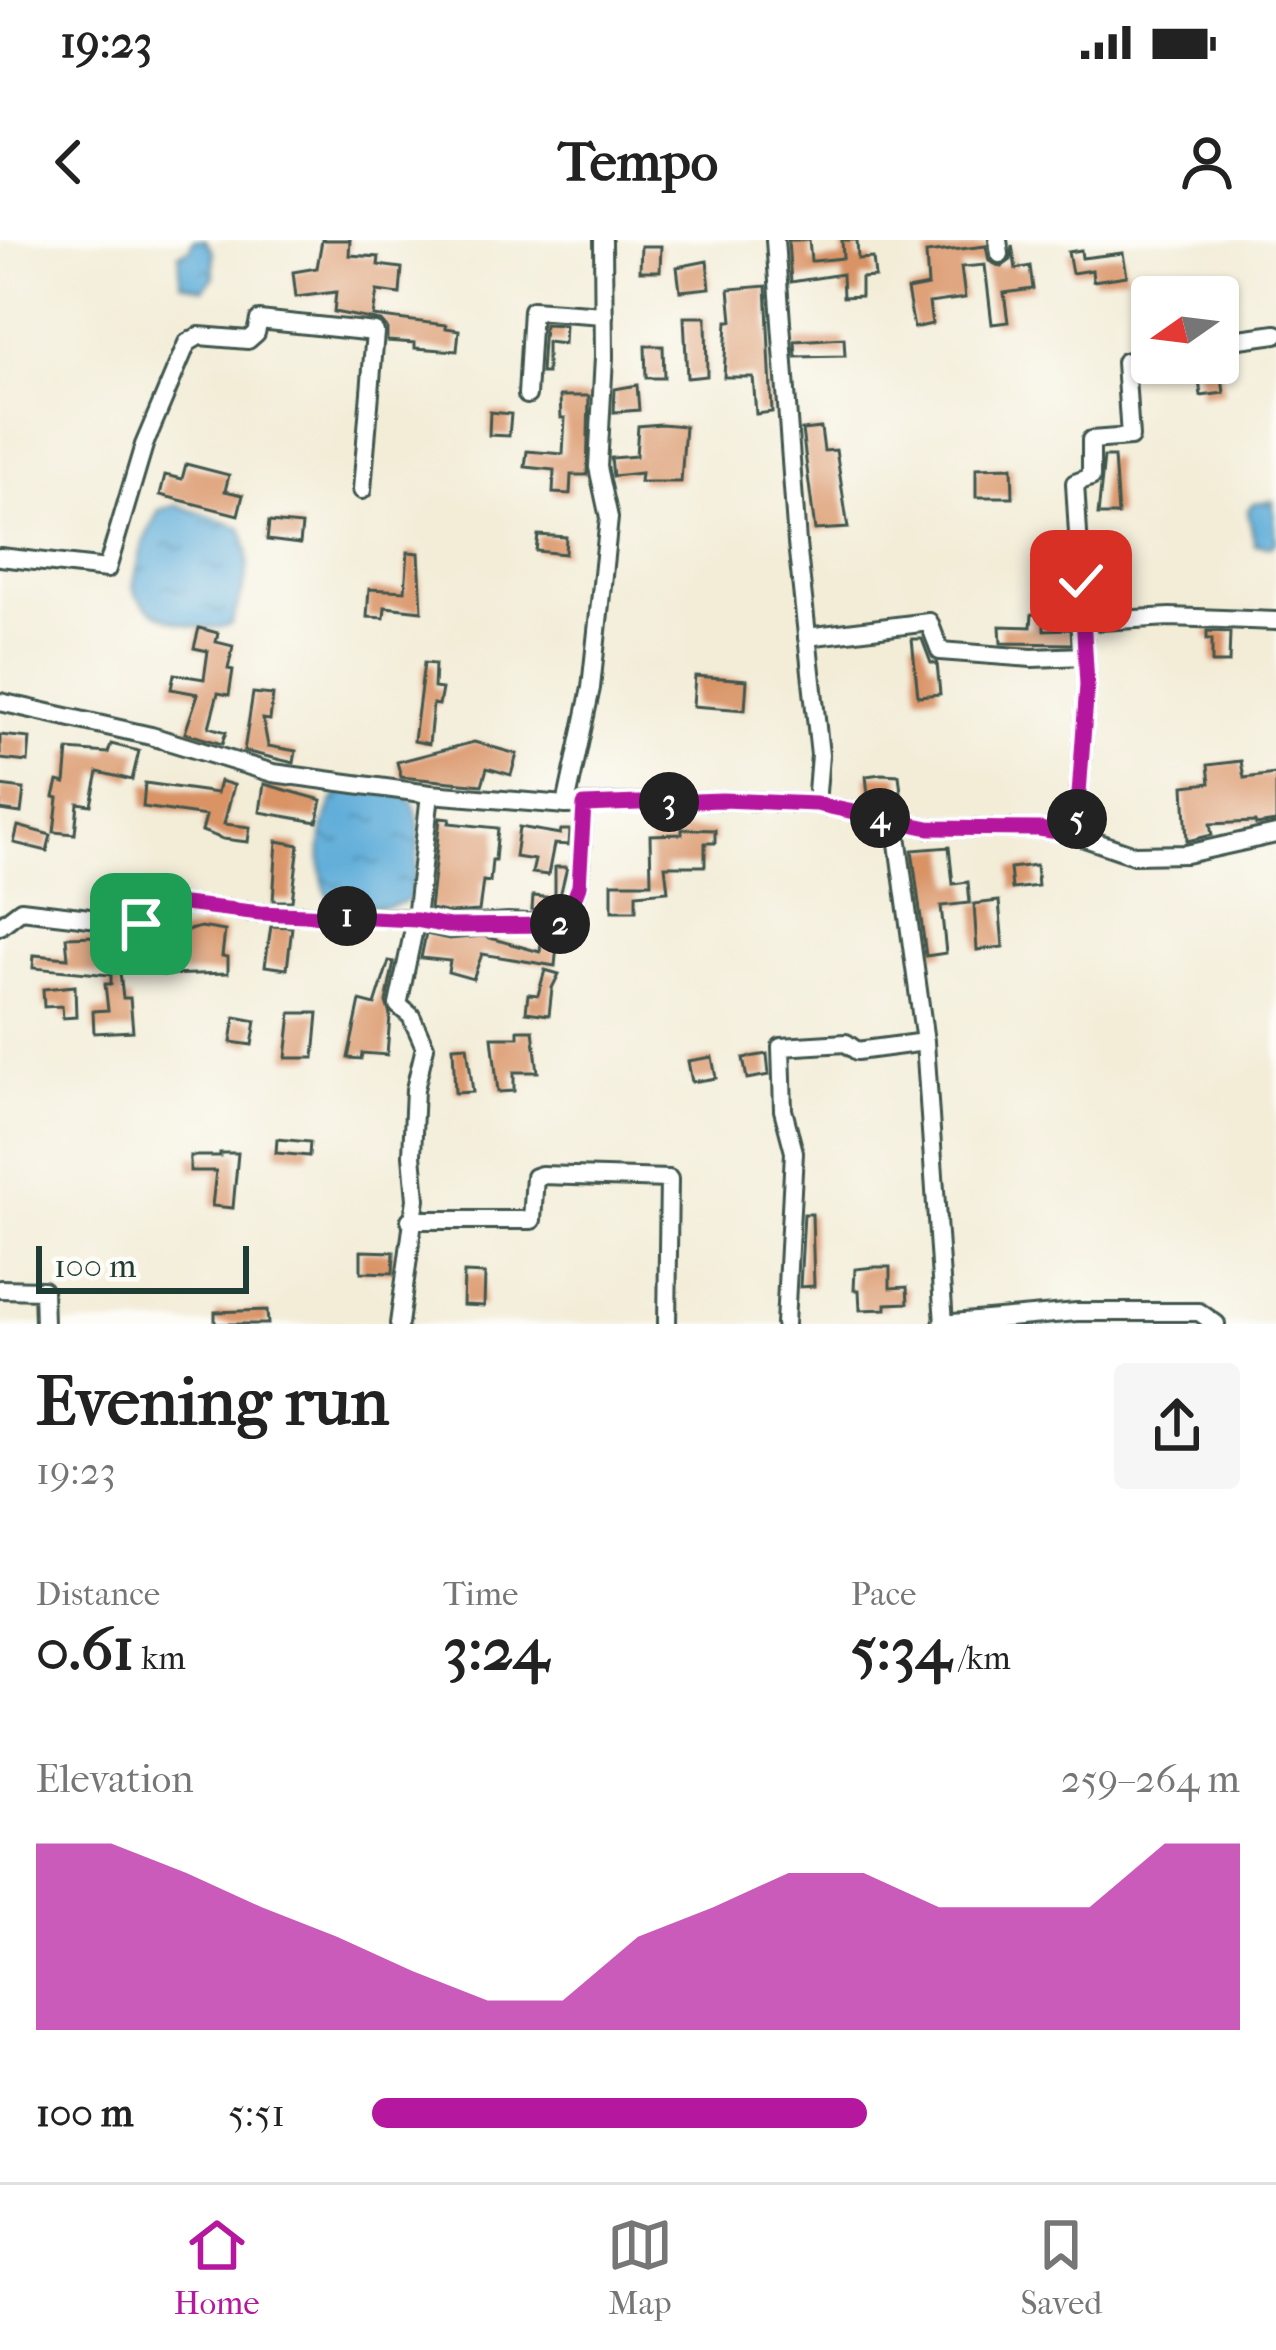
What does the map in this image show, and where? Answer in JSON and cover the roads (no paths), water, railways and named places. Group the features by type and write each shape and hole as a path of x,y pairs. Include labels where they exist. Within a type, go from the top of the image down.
{"street":[{"path":"0,926 21,910 141,924 176,903 449,926 564,925 579,886 575,805 609,518 598,467 603,240"},
{"path":"775,240 820,755 816,804"},
{"path":"527,395 532,310 604,315"},
{"path":"0,557 107,569 144,446 188,343 200,336 248,340 256,333 259,320 375,332 362,490"},
{"path":"1239,339 1276,334"},
{"path":"1076,835 1087,685 1075,483 1091,477 1091,440 1130,437 1125,362 1131,360"},
{"path":"1083,622 1170,617 1276,621"},
{"path":"807,638 929,622 940,651 1032,658 1085,656"},
{"path":"0,702 151,736 273,773 430,794 575,805 722,800 816,804 929,828 1039,829 1076,835 1135,855 1186,854 1276,834"},
{"path":"398,1324 416,1199 415,1089 425,1048 423,1036 398,1005 416,920 430,794"},
{"path":"896,821 925,1042 943,1323 1077,1312 1199,1312 1216,1324"},
{"path":"784,1324 794,1152 783,1110 782,1047 846,1043 857,1051 925,1042"},
{"path":"410,1220 532,1220 535,1178 542,1175 669,1179 667,1324"},
{"path":"0,1289 43,1289 44,1324"}],"water":[{"path":"193,240 205,240 213,252 214,277 203,289 181,283 179,253 190,249"},
{"path":"1273,501 1276,541 1271,546 1255,545 1248,511 1254,503"},
{"path":"177,505 241,528 248,565 231,624 205,628 175,621 148,607 133,587 143,543 159,510"},
{"path":"339,791 401,795 413,804 419,829 417,861 409,899 400,903 372,908 332,904 326,891 321,846 327,816"}]}
